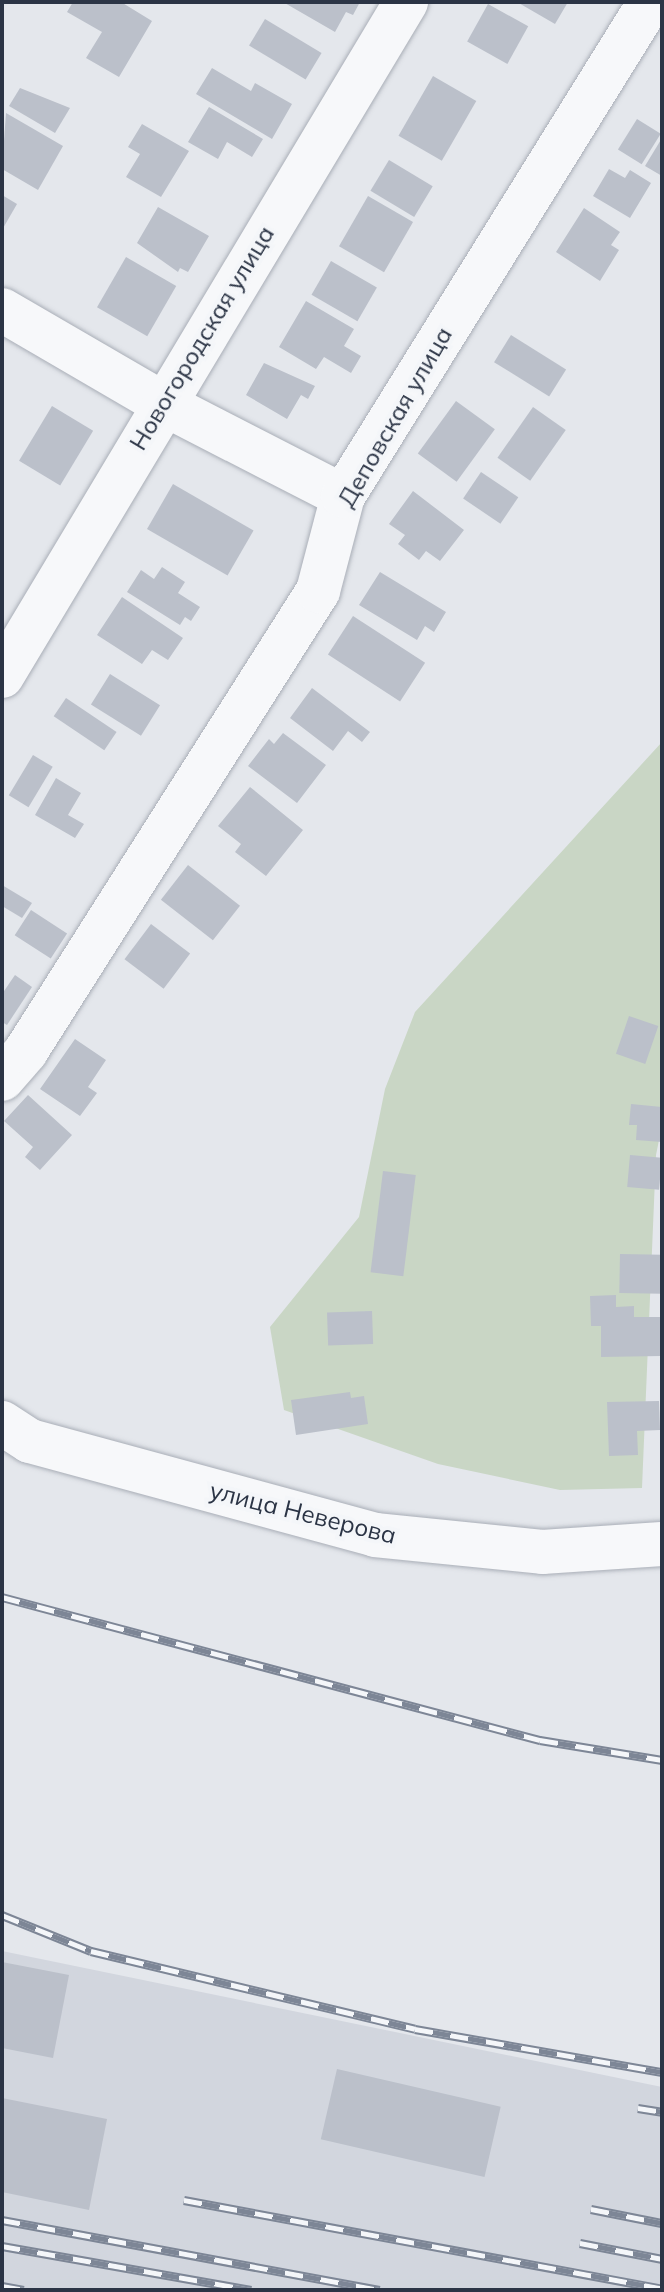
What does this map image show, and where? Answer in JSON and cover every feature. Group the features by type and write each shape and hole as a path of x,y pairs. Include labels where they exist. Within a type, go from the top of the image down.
{"street":[{"name":"Новогородская улица","path":"2,676 162,403 406,2"},
{"name":"Деповская улица","path":"2,1079 26,1051 318,591 343,496 650,2"},
{"path":"2,310 162,403 343,496"},
{"name":"улица Неверова","path":"2,1423 30,1441 375,1535 542,1552 662,1544"}],"shaded area":[{"path":"2,1951 662,2087 662,2290 2,2290"}],"green space":[{"path":"662,742 662,1125 656,1155 642,1488 560,1490 438,1464 284,1410 270,1327 359,1217 385,1089 415,1012"}],"building":[{"path":"73,2 121,2 152,21 119,77 86,58 102,32 67,12"},
{"path":"283,2 360,2 353,15 346,12 335,32"},
{"path":"517,2 568,2 555,24"},
{"path":"488,4 528,26 507,64 467,42"},
{"path":"265,19 322,53 306,80 249,46"},
{"path":"212,68 251,91 255,83 292,104 272,139 196,94"},
{"path":"433,76 476,101 442,161 398,136"},
{"path":"20,88 70,108 55,133 9,106"},
{"path":"209,107 263,139 252,157 227,142 218,159 188,142"},
{"path":"6,113 63,146 38,190 2,169"},
{"path":"637,119 661,134 642,164 618,150"},
{"path":"142,124 189,151 161,197 126,177 140,154 128,147"},
{"path":"662,138 662,176 645,166"},
{"path":"389,160 433,186 414,217 370,191"},
{"path":"609,169 625,178 630,170 651,183 630,218 593,196"},
{"path":"2,195 17,204 2,230"},
{"path":"368,196 413,222 384,272 339,246"},
{"path":"158,207 209,236 188,272 180,268 178,272 137,243"},
{"path":"584,208 620,232 611,245 619,250 600,281 556,252"},
{"path":"126,257 176,286 147,336 97,307"},
{"path":"331,261 377,288 357,321 312,295"},
{"path":"306,301 354,329 344,346 361,356 351,373 324,357 316,369 279,347"},
{"path":"511,335 566,369 549,397 494,362"},
{"path":"264,363 315,386 308,399 301,395 287,419 246,395"},
{"path":"456,401 495,429 457,482 418,454"},
{"path":"52,406 93,431 60,486 19,461"},
{"path":"533,407 566,430 530,481 497,458"},
{"path":"481,472 518,497 500,524 463,499"},
{"path":"173,484 254,530 228,576 147,529"},
{"path":"413,491 464,530 440,561 426,551 419,560 398,544 405,535 389,524"},
{"path":"162,567 185,582 178,593 200,607 191,621 185,617 180,625 127,592 141,570 154,579"},
{"path":"380,572 446,612 434,632 425,626 417,640 359,605"},
{"path":"122,597 183,638 168,660 152,650 142,664 97,635"},
{"path":"353,616 425,663 400,701 328,655"},
{"path":"110,674 160,705 141,736 91,705"},
{"path":"312,688 370,732 362,742 348,731 333,751 290,718"},
{"path":"66,698 117,732 104,750 54,716"},
{"path":"283,733 326,765 297,803 248,766 269,739 274,744"},
{"path":"33,755 53,767 29,807 9,795"},
{"path":"56,778 81,793 68,815 84,824 75,838 35,815"},
{"path":"250,787 303,830 266,876 235,852 241,844 218,826"},
{"path":"188,865 240,906 213,940 161,900"},
{"path":"2,885 32,903 22,918 2,906"},
{"path":"31,910 67,933 51,959 15,935"},
{"path":"151,924 190,953 164,989 125,959"},
{"path":"15,975 32,987 7,1025 2,1022 2,994"},
{"path":"629,1016 658,1026 645,1064 616,1054"},
{"path":"75,1039 106,1060 88,1087 97,1093 80,1116 40,1089"},
{"path":"28,1095 72,1135 40,1170 25,1157 33,1147 4,1121"},
{"path":"631,1104 662,1107 662,1142 636,1140 637,1125 629,1125"},
{"path":"630,1155 662,1158 659,1190 627,1187"},
{"path":"383,1171 416,1175 403,1276 371,1272"},
{"path":"620,1254 662,1255 661,1294 619,1293"},
{"path":"616,1295 616,1307 634,1306 634,1317 660,1317 661,1356 601,1357 601,1326 591,1326 590,1296"},
{"path":"372,1311 373,1344 328,1346 327,1313"},
{"path":"350,1392 351,1398 364,1396 368,1424 296,1435 291,1400"},
{"path":"659,1401 660,1430 637,1431 638,1455 609,1456 607,1402"},
{"path":"2,1962 69,1975 53,2058 2,2048"},
{"path":"337,2069 501,2107 484,2177 321,2139"},
{"path":"2,2098 107,2119 89,2210 2,2192"}],"railway":[{"path":"2,1597 540,1740 662,1760"},
{"path":"2,1915 91,1951 415,2029 662,2072"},
{"path":"638,2108 662,2112"},
{"path":"184,2200 662,2289"},
{"path":"591,2209 662,2223"},
{"path":"2,2220 380,2290"},
{"path":"580,2243 662,2259"},
{"path":"2,2246 251,2290"},
{"path":"2,2286 24,2290"}]}
